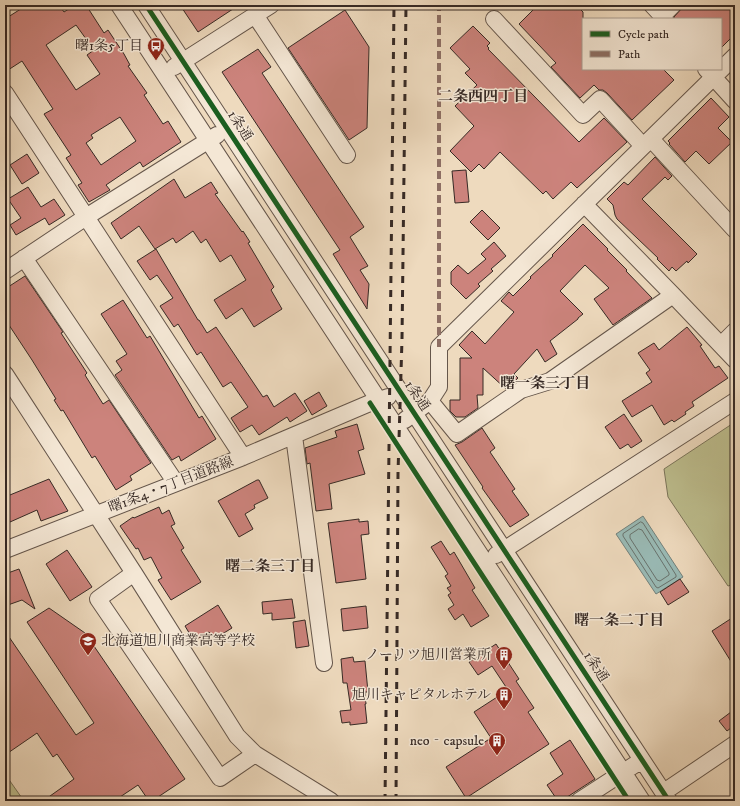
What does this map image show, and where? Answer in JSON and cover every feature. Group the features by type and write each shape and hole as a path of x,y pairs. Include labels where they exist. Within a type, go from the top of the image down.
{"street":[{"path":"119,5 642,801"},
{"name":"1条通","path":"146,5 666,797"},
{"path":"164,74 271,5"},
{"path":"255,15 347,155"},
{"path":"494,19 583,115 600,99 647,142 735,230"},
{"path":"722,65 735,56"},
{"path":"396,427 430,401 439,387 439,347 647,142 710,73 735,100"},
{"path":"5,93 243,457"},
{"path":"5,271 86,217 227,128"},
{"path":"584,204 674,295 735,360"},
{"path":"24,258 176,483"},
{"path":"430,401 457,434 521,390 550,381 674,295"},
{"path":"720,345 735,331"},
{"name":"曙1条4・7丁目道路線","path":"5,374 96,514 243,457 370,403 379,401 400,392"},
{"path":"485,563 735,401"},
{"path":"294,436 324,663"},
{"path":"5,550 96,514 237,736 255,754 331,801"},
{"path":"134,573 98,599 220,778 255,754"},
{"path":"666,797 735,744"},
{"path":"579,801 642,760"}],"green space":[{"path":"735,422 735,584 728,586 668,497 664,469"},
{"path":"5,774 24,801 5,801"}],"water":[{"path":"643,516 683,577 656,594 616,534"}],"building":[{"path":"27,5 59,5 64,12 75,5 86,5 104,33 108,30 124,54 130,65 128,66 147,93 144,95 163,124 168,121 181,142 143,167 140,162 106,185 110,190 89,202 78,185 82,183 66,158 71,155 44,114 53,109 22,61 5,72 5,19","holes":["76,25 94,50 87,55 100,74 76,90 46,45","120,117 136,141 101,165 86,143 93,138 91,135"]},
{"path":"180,5 239,5 198,32"},
{"path":"538,5 576,5 583,12 582,70 664,70 674,80 632,120 607,93 603,90 599,90 594,85 580,98 551,67 556,63 519,24"},
{"path":"682,5 735,5 735,34 722,47 722,18 674,18 682,8"},
{"path":"345,10 369,47 367,128 349,140 288,48"},
{"path":"473,26 490,43 487,46 489,48 488,49 579,142 604,118 627,142 577,188 571,182 553,199 546,191 543,194 500,152 484,169 479,164 471,172 450,151 474,126 455,106 477,85 465,73 470,69 450,48"},
{"path":"258,49 271,67 262,73 364,227 350,237 368,266 360,270 369,284 367,309 333,254 340,250 222,72"},
{"path":"711,98 729,117 718,128 732,142 709,164 696,151 685,162 668,141"},
{"path":"27,154 39,173 22,184 10,165"},
{"path":"655,157 672,176 668,180 665,177 642,199 697,254 688,263 687,261 676,271 672,267 669,271 657,259 658,258 617,219 613,205 607,199 624,182 628,185"},
{"path":"466,170 469,202 455,203 452,171"},
{"path":"174,179 185,198 211,182 218,193 215,194 250,242 248,243 274,287 271,290 282,309 254,327 242,308 226,319 214,300 246,280 231,255 220,262 206,239 201,243 193,231 176,243 173,238 155,249 139,226 121,239 111,223"},
{"path":"28,187 41,207 54,199 65,215 49,225 45,218 16,235 10,225 21,218 8,199"},
{"path":"482,210 500,228 488,240 470,222"},
{"path":"583,224 608,249 607,250 652,298 613,325 594,299 609,288 585,265 560,291 583,314 550,341 557,354 545,362 537,349 514,374 518,378 506,389 483,368 483,395 477,395 478,408 465,417 456,417 450,411 450,400 460,400 460,358 472,358 459,345 472,331 485,344 514,312 501,301 509,292 513,296"},
{"path":"494,242 506,256 491,269 493,271 478,284 480,286 466,299 451,284 451,272 458,265 468,274 486,259 481,254"},
{"path":"156,249 207,333 216,327 263,397 267,395 274,407 295,393 307,411 290,422 287,417 259,435 252,425 240,432 231,418 248,407 231,382 223,387 201,352 197,355 178,324 174,327 160,306 173,298 157,275 150,280 137,261"},
{"path":"25,276 63,332 61,333 87,373 85,375 103,404 109,400 151,463 130,476 132,480 116,490 95,456 92,458 63,410 61,411 54,400 56,399 5,319 5,289"},
{"path":"123,300 147,338 150,336 199,418 202,416 216,439 181,461 179,456 172,460 115,375 122,370 116,361 127,354 101,314"},
{"path":"687,327 702,345 700,346 715,368 719,366 728,378 692,402 694,406 685,412 686,414 674,422 672,420 664,425 652,405 632,417 622,401 652,382 646,373 650,370 638,353 654,343 659,350"},
{"path":"319,392 327,406 312,415 304,401"},
{"path":"624,414 642,441 631,448 628,444 620,449 605,427"},
{"path":"357,424 364,449 358,451 365,474 329,484 332,509 316,511 310,463 307,464 305,448 337,437 335,431"},
{"path":"482,428 495,448 490,452 515,489 512,491 529,515 510,527 482,488 483,487 455,445"},
{"path":"49,479 68,511 41,521 37,510 10,522 5,511 5,497"},
{"path":"259,480 268,498 254,505 255,508 245,514 253,529 239,537 218,501"},
{"path":"159,507 162,514 169,510 175,524 171,526 184,548 181,550 201,582 171,600 158,580 162,578 151,557 144,560 138,548 136,549 120,526 133,517 134,518"},
{"path":"359,519 359,522 368,521 369,534 361,535 366,579 336,583 328,523"},
{"path":"441,541 450,555 454,552 475,588 472,590 489,616 471,627 463,614 455,620 448,609 454,605 448,595 451,593 447,588 451,586 445,576 448,574 431,547"},
{"path":"67,550 92,587 70,601 46,564"},
{"path":"19,569 35,609 22,600 5,606 5,574"},
{"path":"680,579 689,592 668,605 660,592"},
{"path":"292,599 295,618 272,620 272,613 263,614 262,602"},
{"path":"218,605 232,628 214,639 209,632 194,641 185,626"},
{"path":"366,606 368,628 343,631 341,609"},
{"path":"49,608 85,633 185,779 152,801 149,801 138,785 114,801 43,801 74,779 57,754 53,757 37,733 5,755 5,631 76,735 94,723 27,622"},
{"path":"735,616 735,668 712,631"},
{"path":"305,620 309,646 296,648 293,622"},
{"path":"496,644 519,679 516,681 534,708 528,712 549,744 466,798 446,767 491,738 474,712 508,690 492,666 478,675 469,662"},
{"path":"353,657 354,662 365,661 368,692 365,692 367,723 350,725 350,722 342,723 340,711 351,710 347,683 343,683 341,659"},
{"path":"735,709 735,725 727,731 719,721"},
{"path":"570,740 595,779 561,801 558,801 547,785 563,774 550,753"}],"railway":[{"path":"385,801 394,5"},
{"path":"396,801 398,473 402,339 406,5"}],"marked path":[{"path":"439,5 439,347"}],"cycle path":[{"path":"146,5 669,801"},
{"path":"370,403 629,801"}],"place":[{"name":"曙1条5丁目","path":"156,61"},
{"name":"北海道旭川商業高等学校","path":"88,656"},
{"name":"ノーリツ旭川営業所","path":"504,670"},
{"name":"旭川キャピタルホテル","path":"504,710"},
{"name":"neo‐capsule","path":"497,756"}],"district":[{"name":"二条西四丁目","path":"483,96"},
{"name":"曙一条三丁目","path":"545,383"},
{"name":"曙二条三丁目","path":"270,566"},
{"name":"曙一条二丁目","path":"619,620"}]}
